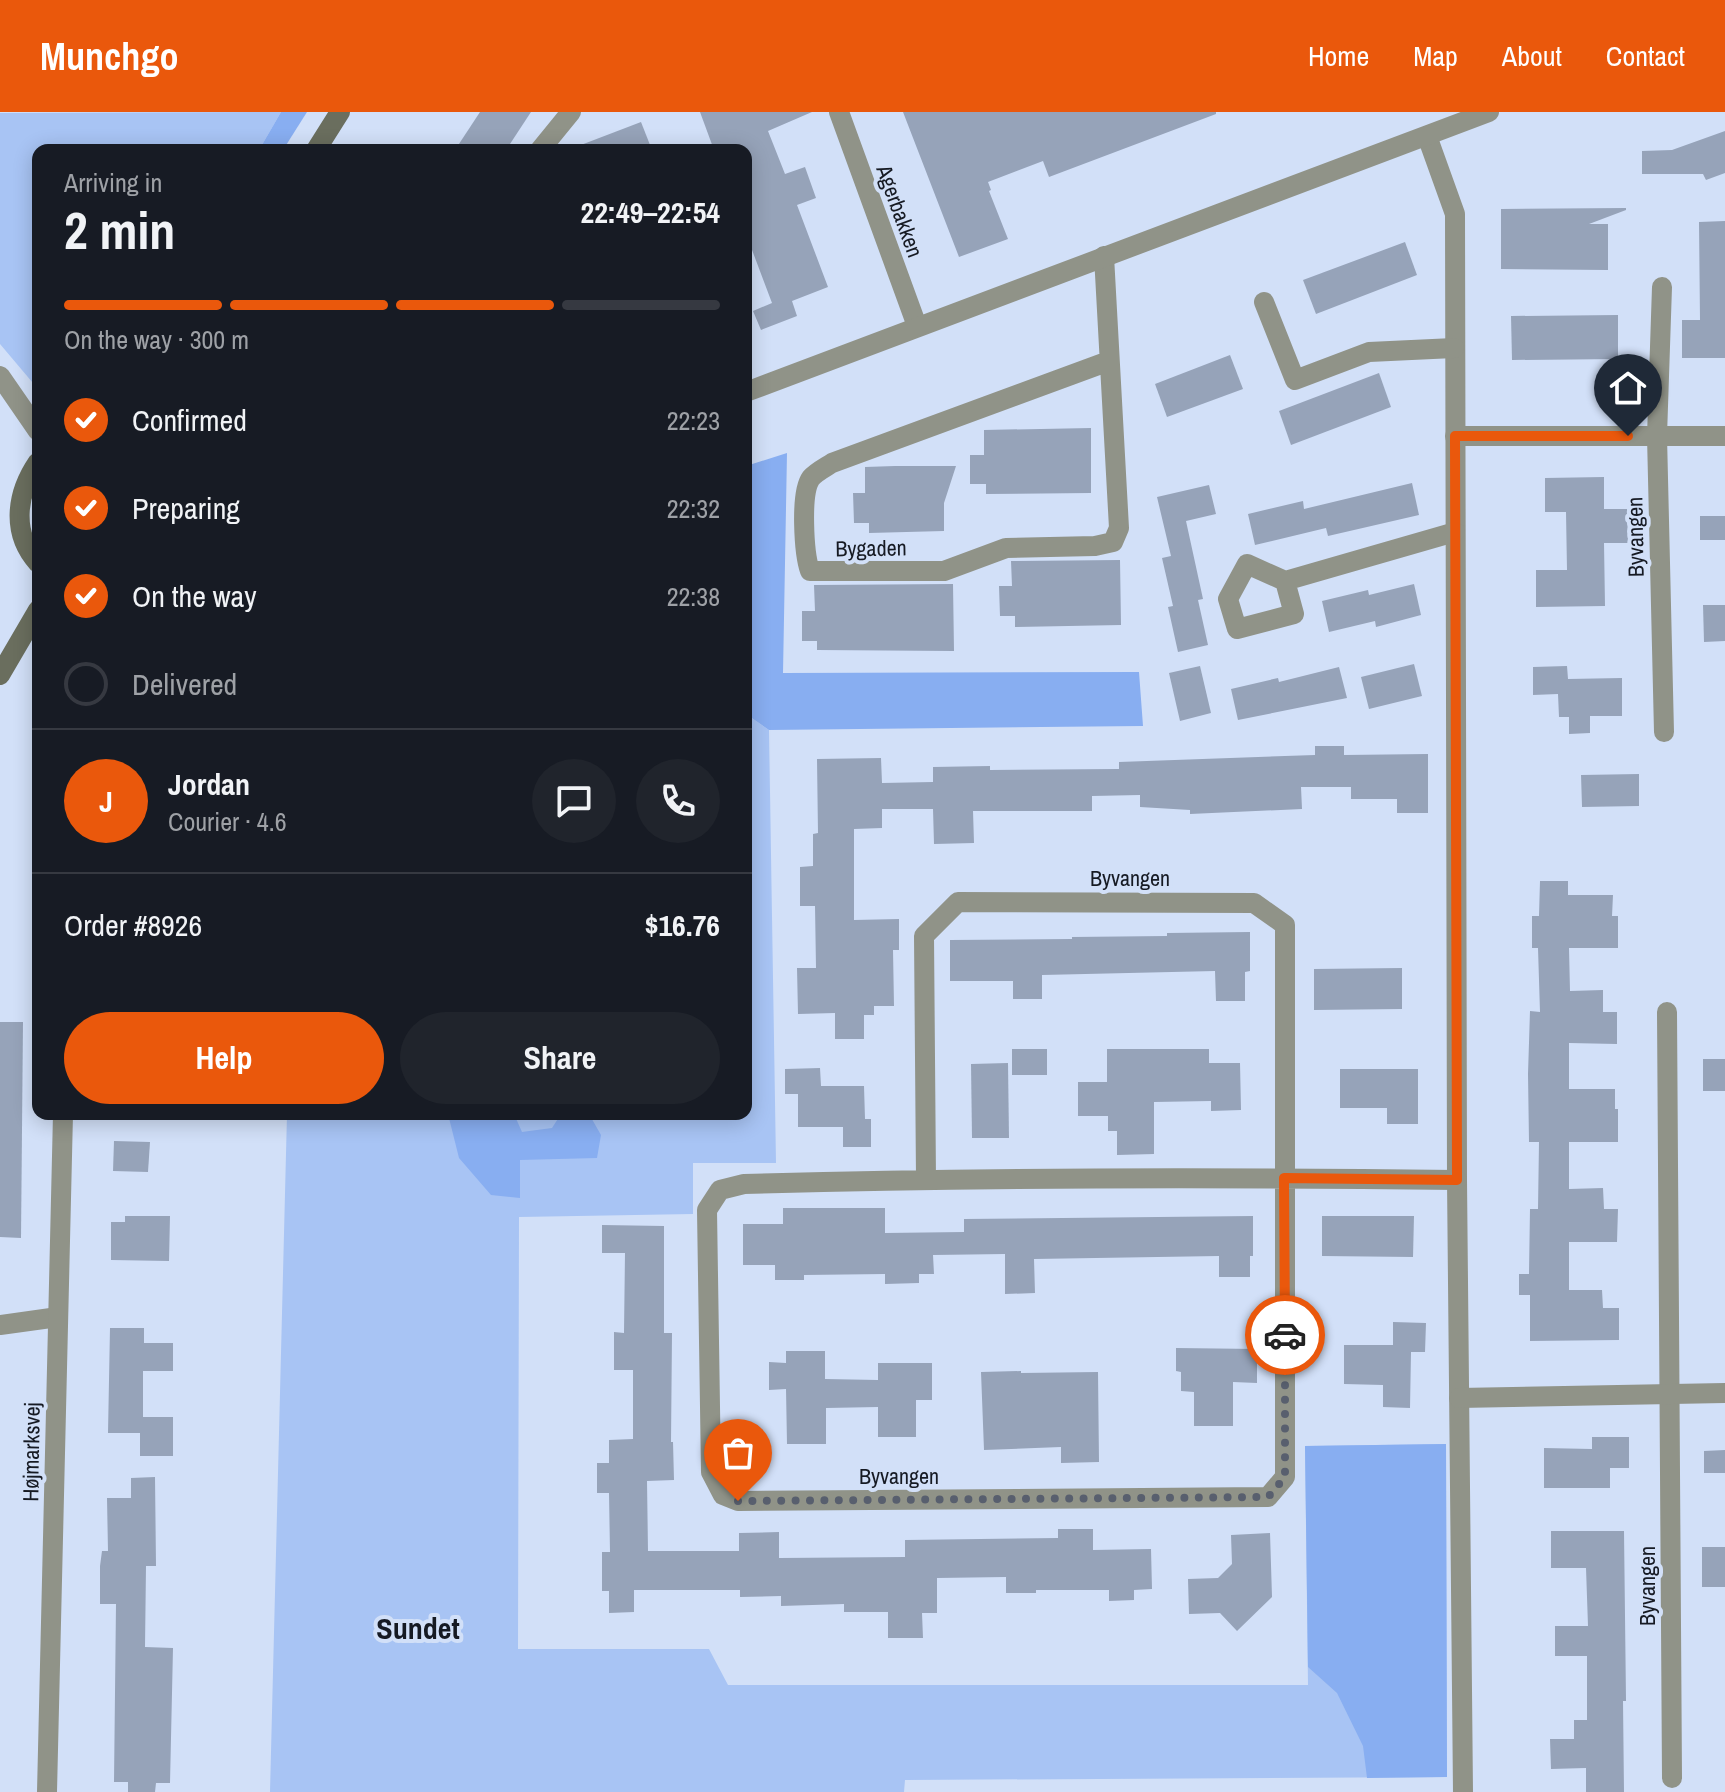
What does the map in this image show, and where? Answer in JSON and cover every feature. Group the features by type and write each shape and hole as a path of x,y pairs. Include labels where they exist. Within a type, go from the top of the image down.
{"main road":[{"path":"320,144 340,112"},
{"path":"32,471 20,496 18,515 21,533 32,552"},
{"path":"0,675 32,620"}],"street":[{"path":"545,144 571,112"},
{"name":"Agerbakken","path":"839,112 917,326"},
{"path":"752,390 1489,112"},
{"path":"1427,136 1455,214 1457,1180 1463,1792"},
{"name":"Bygaden","path":"1104,256 1119,528 1113,542 1095,546 1006,548 944,571 810,571 805,558 806,494 811,478 832,463 1109,361"},
{"name":"Byvangen","path":"1662,287 1657,436 1664,732"},
{"path":"1264,302 1295,380 1369,352 1454,348"},
{"path":"0,376 32,422"},
{"path":"1455,436 1725,436"},
{"path":"1285,581 1455,532"},
{"name":"Byvangen","path":"926,1179 924,936 958,902 1254,903 1285,925 1284,1178 1285,1477 1268,1497 738,1501 723,1495 711,1472 707,1210 720,1190 744,1184 926,1179 1284,1178 1457,1180"},
{"name":"Byvangen","path":"1667,1012 1672,1778"},
{"name":"Højmarksvej","path":"47,1792 63,1120"},
{"path":"0,1325 58,1317"},
{"path":"1459,1398 1725,1393"}],"shaded area":[{"path":"281,112 262,144 32,144 32,382 0,344 0,113"},
{"path":"281,112 307,112 287,144 262,144"},
{"path":"787,453 783,673 1139,672 1143,726 769,730 752,718 752,464"},
{"path":"752,718 769,730 776,1163 693,1163 693,1214 519,1217 518,1649 709,1649 728,1685 1308,1685 1305,1446 1446,1444 1447,1777 905,1780 904,1792 270,1792 287,1120 752,1120"},
{"path":"450,1120 517,1120 522,1132 552,1128 557,1120 592,1120 601,1135 597,1158 520,1160 520,1198 491,1195 459,1158"},
{"path":"1446,1444 1447,1777 1367,1778 1363,1746 1337,1693 1308,1667 1305,1446"}],"building":[{"path":"480,112 531,112 510,144 459,144"},
{"path":"700,112 812,112 768,131 785,174 805,167 816,198 797,205 828,287 792,301 797,316 761,330 753,311 772,303 752,250 752,144 712,144"},
{"path":"903,112 1216,114 1049,177 1043,161 988,182 1008,239 959,257"},
{"path":"641,122 650,144 583,144"},
{"path":"1725,131 1725,173 1706,180 1703,174 1642,174 1642,151 1672,150"},
{"path":"1626,208 1589,224 1608,224 1608,270 1501,269 1501,209"},
{"path":"1725,221 1725,358 1682,358 1682,320 1700,320 1699,222"},
{"path":"1405,242 1417,275 1316,314 1303,280"},
{"path":"1618,315 1618,359 1512,360 1511,316"},
{"path":"1230,355 1243,389 1167,417 1155,384"},
{"path":"1379,373 1391,407 1291,445 1279,411"},
{"path":"1091,428 1091,493 986,494 986,484 970,484 970,455 984,455 984,430"},
{"path":"956,466 944,503 944,531 869,533 869,523 854,523 853,493 865,493 865,467"},
{"path":"1604,477 1604,509 1627,509 1628,543 1604,543 1605,606 1536,607 1536,570 1567,570 1566,512 1545,512 1545,478"},
{"path":"1412,483 1419,515 1328,536 1326,528 1255,545 1248,514 1303,501 1304,509"},
{"path":"1209,485 1216,514 1186,521 1203,599 1198,600 1208,645 1178,652 1168,607 1173,606 1162,558 1171,556 1157,497"},
{"path":"1700,516 1725,516 1725,540 1700,540"},
{"path":"1120,560 1121,625 1015,627 1015,616 1000,616 999,586 1012,586 1011,561"},
{"path":"953,584 954,651 817,650 817,641 802,641 802,611 815,611 814,585"},
{"path":"1414,584 1421,615 1376,627 1375,621 1329,632 1322,601 1368,590 1369,595"},
{"path":"1703,605 1725,605 1725,641 1704,642"},
{"path":"1414,664 1422,696 1369,709 1361,677"},
{"path":"1200,666 1211,713 1180,721 1169,673"},
{"path":"1567,666 1568,679 1622,678 1622,716 1590,716 1590,733 1569,734 1569,717 1559,717 1558,694 1533,695 1533,667"},
{"path":"1339,667 1347,698 1238,720 1231,689 1278,678 1279,682"},
{"path":"1315,746 1344,746 1344,755 1428,754 1428,813 1397,813 1397,799 1351,799 1351,787 1301,787 1302,809 1190,814 1190,810 1140,807 1140,795 1092,796 1092,811 973,811 974,843 934,844 933,809 882,809 882,828 854,829 854,920 899,919 899,950 893,950 894,1006 874,1006 874,1015 864,1015 864,1039 835,1039 835,1013 798,1014 797,968 816,968 815,906 800,906 800,867 813,866 813,834 818,833 817,759 881,758 882,783 933,782 933,767 1119,769 1119,762 1315,755"},
{"path":"1639,774 1639,806 1582,807 1581,775"},
{"path":"1540,881 1568,881 1568,895 1613,895 1612,916 1618,916 1618,948 1569,948 1570,991 1603,990 1603,1012 1617,1012 1617,1044 1569,1043 1569,1089 1615,1089 1618,1142 1569,1142 1569,1189 1603,1188 1604,1209 1618,1209 1617,1242 1569,1242 1569,1290 1602,1290 1603,1308 1619,1308 1619,1340 1530,1341 1530,1295 1519,1295 1519,1274 1529,1274 1530,1209 1538,1209 1539,1142 1529,1142 1528,1074 1530,1011 1540,1012 1538,948 1532,948 1532,916 1539,916"},
{"path":"1250,932 1250,971 1245,972 1245,1001 1216,1001 1215,971 1042,975 1042,999 1013,999 1013,981 950,981 950,940"},
{"path":"1402,968 1402,1009 1314,1010 1314,969"},
{"path":"0,1022 23,1022 21,1238 0,1237"},
{"path":"1012,1049 1047,1049 1047,1075 1012,1075"},
{"path":"1107,1049 1209,1049 1209,1063 1240,1063 1241,1110 1211,1111 1211,1101 1154,1102 1154,1154 1117,1155 1117,1131 1108,1131 1108,1116 1078,1116 1078,1082 1107,1082"},
{"path":"1703,1059 1725,1059 1725,1091 1703,1091"},
{"path":"1008,1063 1009,1138 972,1138 971,1064"},
{"path":"820,1068 821,1086 864,1086 865,1119 871,1119 871,1147 843,1147 843,1127 798,1127 798,1094 785,1094 785,1069"},
{"path":"1340,1069 1418,1069 1418,1124 1387,1124 1387,1108 1340,1108"},
{"path":"114,1141 150,1142 148,1172 113,1171"},
{"path":"783,1208 885,1208 885,1233 964,1232 964,1219 1253,1216 1253,1256 1250,1256 1250,1277 1219,1277 1219,1256 1034,1259 1035,1293 1005,1294 1005,1254 933,1255 934,1274 919,1274 919,1283 885,1284 885,1274 804,1275 804,1280 775,1280 775,1265 743,1265 743,1224 783,1224"},
{"path":"125,1216 170,1216 169,1261 111,1260 111,1222 125,1222"},
{"path":"1322,1216 1414,1216 1413,1257 1322,1256"},
{"path":"602,1225 664,1226 664,1333 672,1333 671,1442 674,1480 647,1481 648,1551 739,1551 739,1533 779,1532 779,1558 905,1557 905,1540 1058,1538 1058,1529 1093,1529 1093,1550 1151,1549 1152,1589 1134,1590 1134,1600 1109,1601 1109,1590 1006,1593 1006,1577 937,1578 937,1613 922,1613 923,1638 888,1638 888,1612 844,1612 844,1604 781,1606 781,1596 740,1597 740,1590 634,1590 634,1612 609,1613 609,1591 602,1591 602,1552 610,1552 609,1493 597,1493 597,1463 609,1463 609,1440 633,1439 633,1370 614,1370 614,1332 624,1333 625,1253 602,1253"},
{"path":"1393,1322 1426,1323 1425,1352 1411,1352 1410,1408 1383,1407 1383,1385 1344,1384 1344,1345 1393,1345"},
{"path":"110,1328 144,1328 144,1343 173,1343 173,1371 143,1371 143,1417 173,1417 173,1456 140,1456 140,1433 108,1433"},
{"path":"1176,1348 1257,1349 1257,1383 1233,1382 1233,1426 1194,1426 1194,1392 1181,1391 1181,1372 1176,1371"},
{"path":"786,1351 825,1351 825,1379 878,1380 878,1363 932,1363 932,1400 916,1400 916,1437 878,1437 878,1407 826,1408 826,1444 787,1444 786,1389 769,1390 769,1362 786,1363"},
{"path":"981,1372 1098,1372 1099,1462 1061,1463 1061,1447 984,1450"},
{"path":"1592,1437 1629,1437 1629,1468 1610,1468 1610,1488 1544,1488 1544,1448 1592,1449"},
{"path":"1725,1450 1725,1473 1704,1473 1704,1451"},
{"path":"155,1477 156,1566 146,1566 145,1647 173,1648 170,1783 156,1783 155,1792 128,1792 128,1782 114,1782 116,1604 100,1604 100,1566 102,1551 108,1551 107,1498 131,1498 131,1478"},
{"path":"1551,1531 1624,1531 1624,1792 1586,1792 1586,1768 1551,1769 1550,1739 1574,1739 1574,1720 1587,1720 1587,1656 1555,1656 1555,1626 1588,1626 1586,1568 1551,1568"},
{"path":"1270,1533 1272,1597 1237,1631 1220,1613 1189,1614 1188,1579 1218,1578 1232,1564 1231,1535"},
{"path":"1702,1547 1725,1547 1725,1587 1702,1587"}],"way so far":[{"path":"738,1501 1268,1497 1285,1477 1285,1335"}],"district":[{"name":"Sundet","path":"418,1628"}],"route":[{"path":"1285,1335 1284,1178 1457,1180 1455,436 1628,436"}]}
